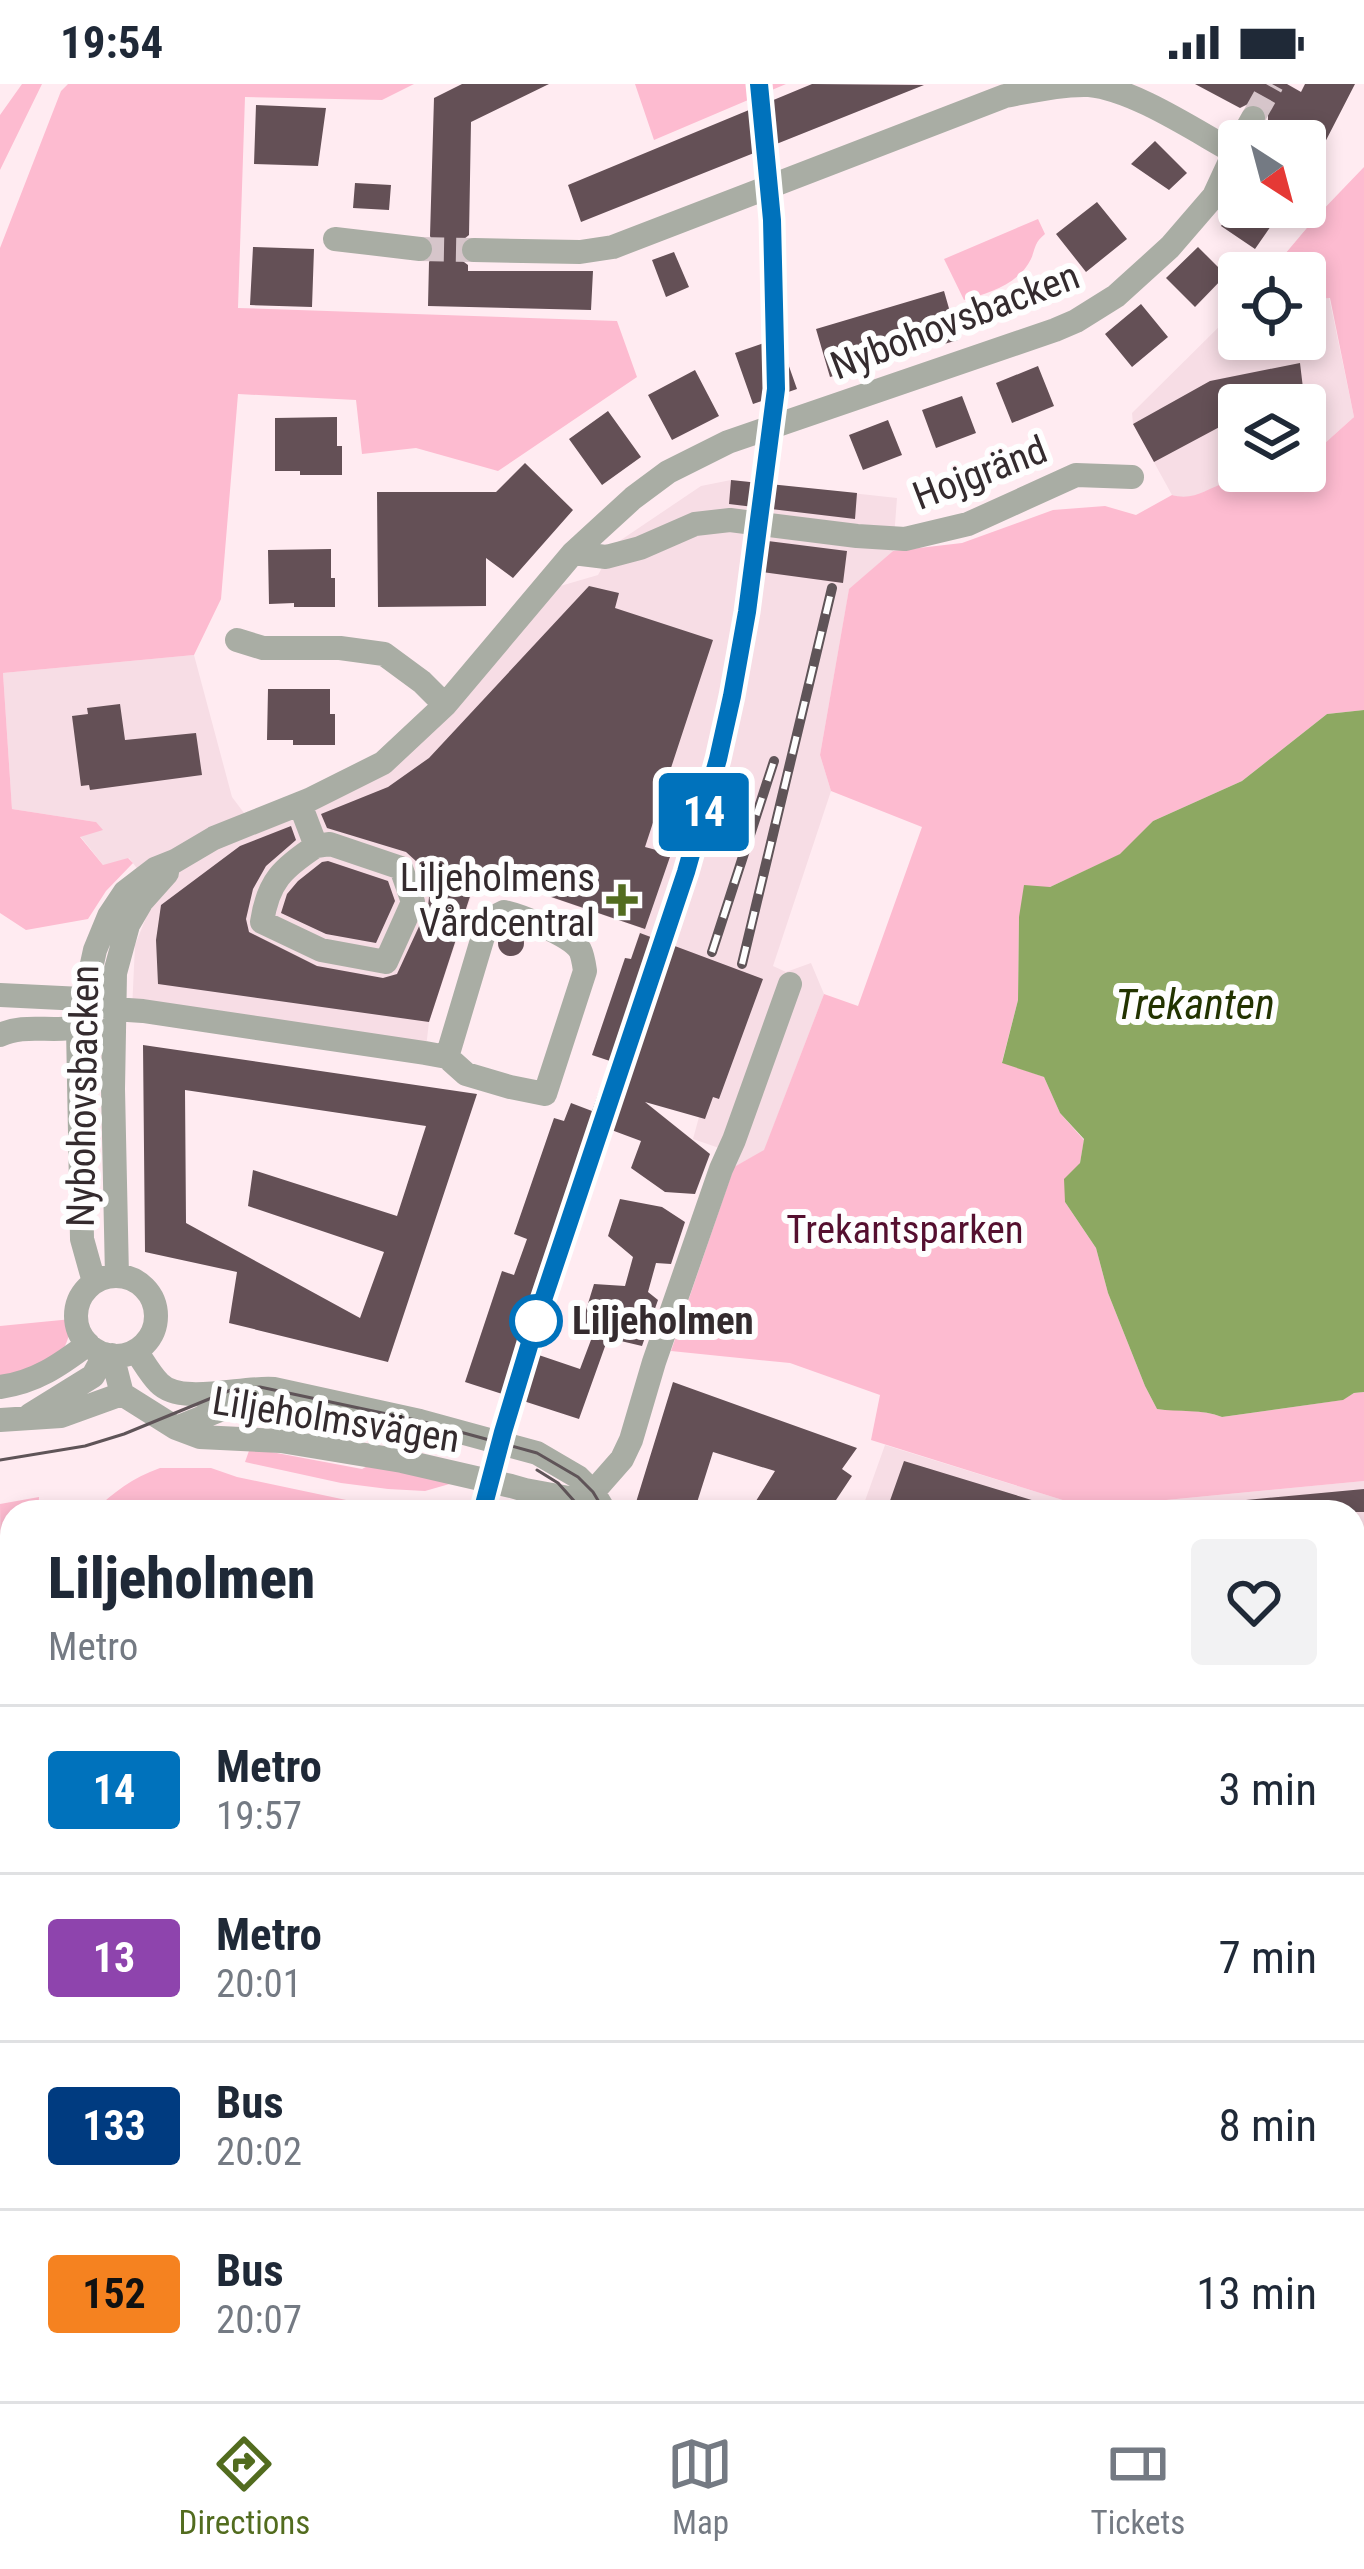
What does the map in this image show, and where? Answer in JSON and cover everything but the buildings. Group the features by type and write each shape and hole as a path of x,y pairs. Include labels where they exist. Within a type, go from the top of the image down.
{"street":[{"path":"474,250 580,252 613,247 1005,96 1061,85 1093,85 1128,95 1218,136"},
{"name":"Nybohovsbacken","path":"106,1279 82,1239 78,1028 94,950 125,892 154,869 214,838 300,804 383,763 445,705 573,553 668,472 728,442 987,356 1076,321 1116,296 1170,247 1218,188"},
{"path":"335,239 420,249"},
{"name":"Hojgränd","path":"573,553 606,557 695,524 730,520 905,539 968,524 1076,475 1132,477"},
{"path":"237,640 263,648 384,653 445,705"},
{"path":"300,804 316,846"},
{"path":"330,844 401,868 413,902 386,962 321,950 262,922 266,893 288,865 316,846 330,844"},
{"name":"Nybohovsbacken","path":"106,1279 116,973 128,925 175,862"},
{"path":"0,995 82,999 113,1010 447,1057 466,1074 545,1094 585,970 582,953 521,916 504,912 488,920 447,1057"},
{"path":"593,1500 631,1440 721,1169 790,984"},
{"path":"0,1035 30,1028 78,1028 113,1010"},
{"path":"0,1387 27,1382 110,1351 145,1344 153,1331 156,1310 144,1287 132,1279 106,1279 80,1298 76,1315 80,1333 110,1351 122,1394 61,1416 11,1419"},
{"path":"11,1419 93,1376 110,1351"},
{"name":"Liljeholmsvägen","path":"110,1351 170,1391 185,1395 274,1389 420,1420 548,1457 578,1477 587,1500"},
{"name":"Liljeholmsvägen","path":"122,1394 176,1428 200,1437 281,1442 402,1461 525,1490 536,1500"},
{"name":"Liljeholmsvägen","path":"176,1428 230,1406 273,1403 427,1437 521,1464 547,1475 582,1500"},
{"path":"525,1490 568,1500"}],"shaded area":[{"path":"1326,297 1354,417 1326,442 1326,384 1218,384 1218,487 1187,499 1172,495 1133,424 1132,413 1218,328 1218,360 1326,360"},
{"path":"731,480 897,498 893,551 849,590 820,755 831,791 773,966 786,972 811,963 824,994 764,1151 734,1167 722,1149 693,1139 699,1117 602,1083 610,1061 592,1055 625,958 631,959 641,928 479,873 429,1022 425,1056 132,1010 135,945 156,893 129,858 104,866 80,836 96,822 12,809 3,673 194,655 232,797 256,829 362,783 550,589 598,575 615,544 701,486"},
{"path":"885,1445 1063,1500 865,1500"},
{"path":"1364,1481 1364,1500 1167,1500"}],"green space":[{"path":"22,84 42,84 0,170 0,115"},
{"path":"68,84 414,84 382,100 245,97 238,308 617,321 637,377 498,471 416,448 362,454 356,400 238,394 221,599 194,655 3,673 12,809 96,822 103,830 80,837 103,865 128,858 133,863 88,919 26,930 0,913 0,248 61,91"},
{"path":"635,84 786,84 654,140"},
{"name":"Trekantsparken","path":"1364,167 1364,710 1327,714 1242,781 1153,821 1121,854 1050,887 1019,917 1018,1000 1002,1062 1044,1077 1060,1113 1084,1140 1065,1202 1096,1248 1108,1293 1157,1409 1222,1417 1342,1400 1364,1392 1364,1481 1167,1500 1063,1500 871,1440 880,1395 790,1363 671,1351 734,1167 764,1150 824,994 858,1006 922,827 831,791 820,755 849,589 893,551 962,543 1053,510 1105,506 1136,515 1172,495 1194,495 1218,486 1218,492 1326,492 1326,442 1354,417 1330,298 1326,298 1326,252 1287,252 1307,228 1326,228 1326,207"},
{"path":"1038,219 1045,234 1026,268 1002,287 964,300 944,259"},
{"path":"72,1319 58,1357 0,1379 0,1326"},
{"path":"250,1448 362,1469 375,1462 453,1483 425,1491 341,1483 245,1462"},
{"path":"160,1468 211,1468 346,1500 107,1500"}],"water":[{"name":"Trekanten","path":"1364,710 1364,1392 1343,1400 1222,1417 1157,1409 1108,1293 1096,1248 1065,1202 1064,1179 1080,1163 1084,1139 1060,1113 1044,1077 1002,1063 1018,1000 1024,885 1050,887 1120,854 1153,821 1242,781 1327,714"}],"tunnel":[{"path":"1253,118 1272,84"},
{"path":"420,249 474,250"}],"tram line":[{"path":"0,1460 85,1446 231,1390 260,1387 420,1421 537,1453 578,1477 598,1500"},
{"path":"537,1470 573,1500"}],"railway":[{"path":"665,935 717,760 751,580"},
{"path":"742,964 832,588"},
{"path":"712,952 774,761"}],"metro line":[{"name":"14","path":"485,1500 543,1300 686,872 732,696 776,389 772,220 759,84"}],"place":[{"name":"Liljeholmens Vårdcentral","path":"622,900"},
{"name":"Liljeholmen","path":"536,1321"}]}
